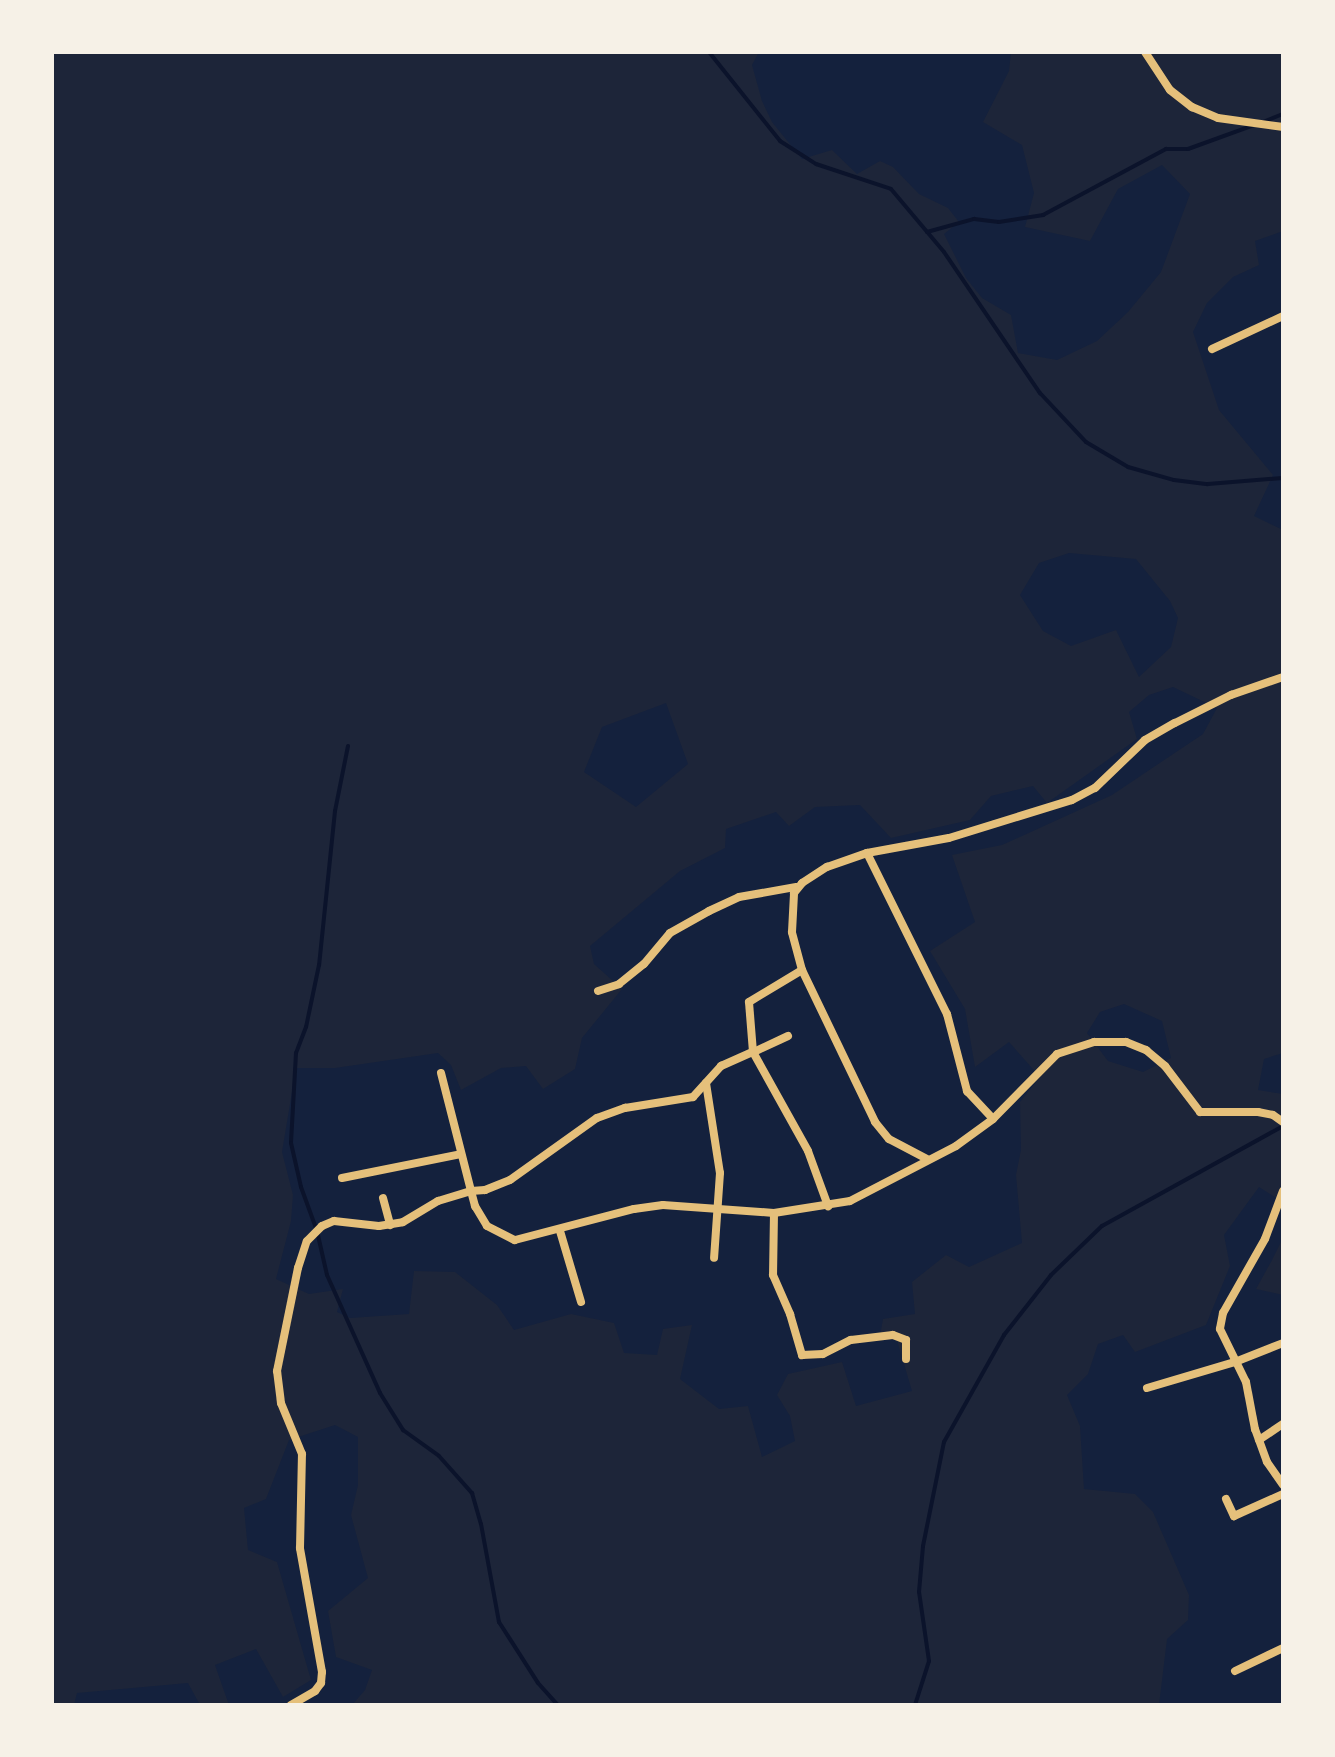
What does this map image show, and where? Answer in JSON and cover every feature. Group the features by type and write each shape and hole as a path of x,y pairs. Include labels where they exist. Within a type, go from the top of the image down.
{"street":[{"path":"1145,52 1170,90 1192,107 1218,118 1265,127 1283,127"},
{"path":"1212,349 1283,316"},
{"path":"598,991 619,984 644,964 670,933 739,897 796,887 827,867 867,853 949,838 1072,800 1095,788 1145,740 1231,695 1283,677"},
{"path":"867,853 947,1014 967,1091 993,1119"},
{"path":"796,887 792,932 802,970 875,1122 889,1139 927,1159"},
{"path":"802,970 749,1002 753,1052 808,1151 828,1206"},
{"path":"291,1705 315,1691 322,1672 300,1548 302,1454 281,1403 277,1380 298,1268 307,1241 322,1226 348,1221 390,1225 403,1222 438,1201 485,1190 510,1180 597,1118 625,1108 687,1100 721,1066 788,1036"},
{"path":"441,1073 481,1219 501,1235 515,1240 560,1231 634,1209 663,1205 774,1213 850,1201 956,1146 993,1119 1057,1054 1094,1042 1126,1042 1146,1050 1165,1066 1200,1112 1258,1112 1273,1115 1283,1122"},
{"path":"706,1082 720,1173 714,1258"},
{"path":"342,1178 376,1175 461,1154"},
{"path":"1283,1191 1265,1239 1223,1313 1220,1329 1249,1389 1259,1440 1267,1462 1283,1485"},
{"path":"383,1198 390,1225"},
{"path":"774,1213 773,1275 790,1314 802,1355 809,1358 851,1340 893,1335 906,1340 906,1359"},
{"path":"560,1231 581,1302"},
{"path":"1147,1388 1235,1362 1283,1343"},
{"path":"1259,1440 1283,1424"},
{"path":"1226,1499 1234,1516 1283,1494"},
{"path":"1235,1671 1283,1648"}],"shaded area":[{"path":"52,52 759,52 752,65 762,101 772,122 802,159 832,150 857,174 880,161 893,167 919,194 948,208 959,222 944,234 966,278 982,298 1011,315 1018,353 1057,360 1097,341 1128,312 1161,272 1190,194 1162,165 1118,189 1090,241 1025,227 1034,193 1022,145 983,122 1009,71 1011,52 1283,52 1283,231 1255,241 1259,265 1233,277 1207,303 1193,332 1219,410 1273,475 1254,516 1283,530 1283,1053 1264,1059 1258,1090 1283,1094 1283,1202 1259,1187 1224,1235 1230,1266 1206,1325 1135,1352 1123,1335 1098,1344 1088,1374 1067,1395 1080,1426 1084,1489 1135,1494 1153,1512 1189,1595 1188,1620 1167,1639 1159,1705 352,1705 365,1690 372,1670 336,1657 328,1611 368,1578 351,1515 358,1485 358,1437 335,1425 289,1440 266,1499 244,1508 248,1550 277,1562 311,1680 283,1697 256,1649 215,1665 229,1705 200,1705 188,1683 77,1693 74,1705 52,1705","holes":["1069,553 1136,559 1170,601 1178,618 1171,647 1139,677 1116,630 1071,646 1043,631 1020,595 1039,563","1173,687 1217,708 1203,734 1112,795 1002,845 952,855 975,922 930,951 965,1009 975,1067 1009,1042 1040,1077 1020,1102 1021,1150 1016,1175 1022,1243 969,1267 946,1255 912,1282 915,1314 883,1319 880,1336 896,1337 912,1391 856,1406 842,1362 788,1374 777,1395 790,1416 795,1441 762,1457 748,1406 719,1409 680,1379 692,1325 663,1329 657,1355 624,1353 614,1323 571,1314 514,1330 497,1305 455,1272 414,1271 409,1314 350,1318 337,1312 343,1289 309,1294 276,1279 291,1221 293,1195 282,1152 296,1068 335,1068 438,1053 451,1065 461,1090 501,1068 526,1066 543,1089 575,1069 582,1038 622,989 594,964 590,946 680,871 725,848 726,829 776,812 789,826 815,807 860,805 891,838 970,820 991,796 1033,786 1047,803 1137,739 1129,712 1149,695","666,703 688,764 636,807 584,772 602,727","1124,1004 1162,1021 1171,1058 1143,1072 1108,1061 1087,1033 1100,1012"]},
{"path":"1283,1238 1283,1295 1256,1289 1272,1260"}],"waterway":[{"path":"709,52 780,141 816,164 891,189 944,252 1040,393 1086,442 1128,467 1174,480 1208,484 1283,478"},
{"path":"1263,122 1283,114"},
{"path":"927,232 974,219 999,222 1043,215 1166,149 1188,149 1254,125"},
{"path":"348,746 335,811 319,965 306,1027 296,1053 291,1143 327,1275 380,1393 403,1430 439,1456 472,1493 481,1524 499,1622 538,1683 558,1705"},
{"path":"915,1705 929,1661 919,1592 923,1546 944,1442 1004,1335 1051,1275 1102,1226 1283,1126"}]}
